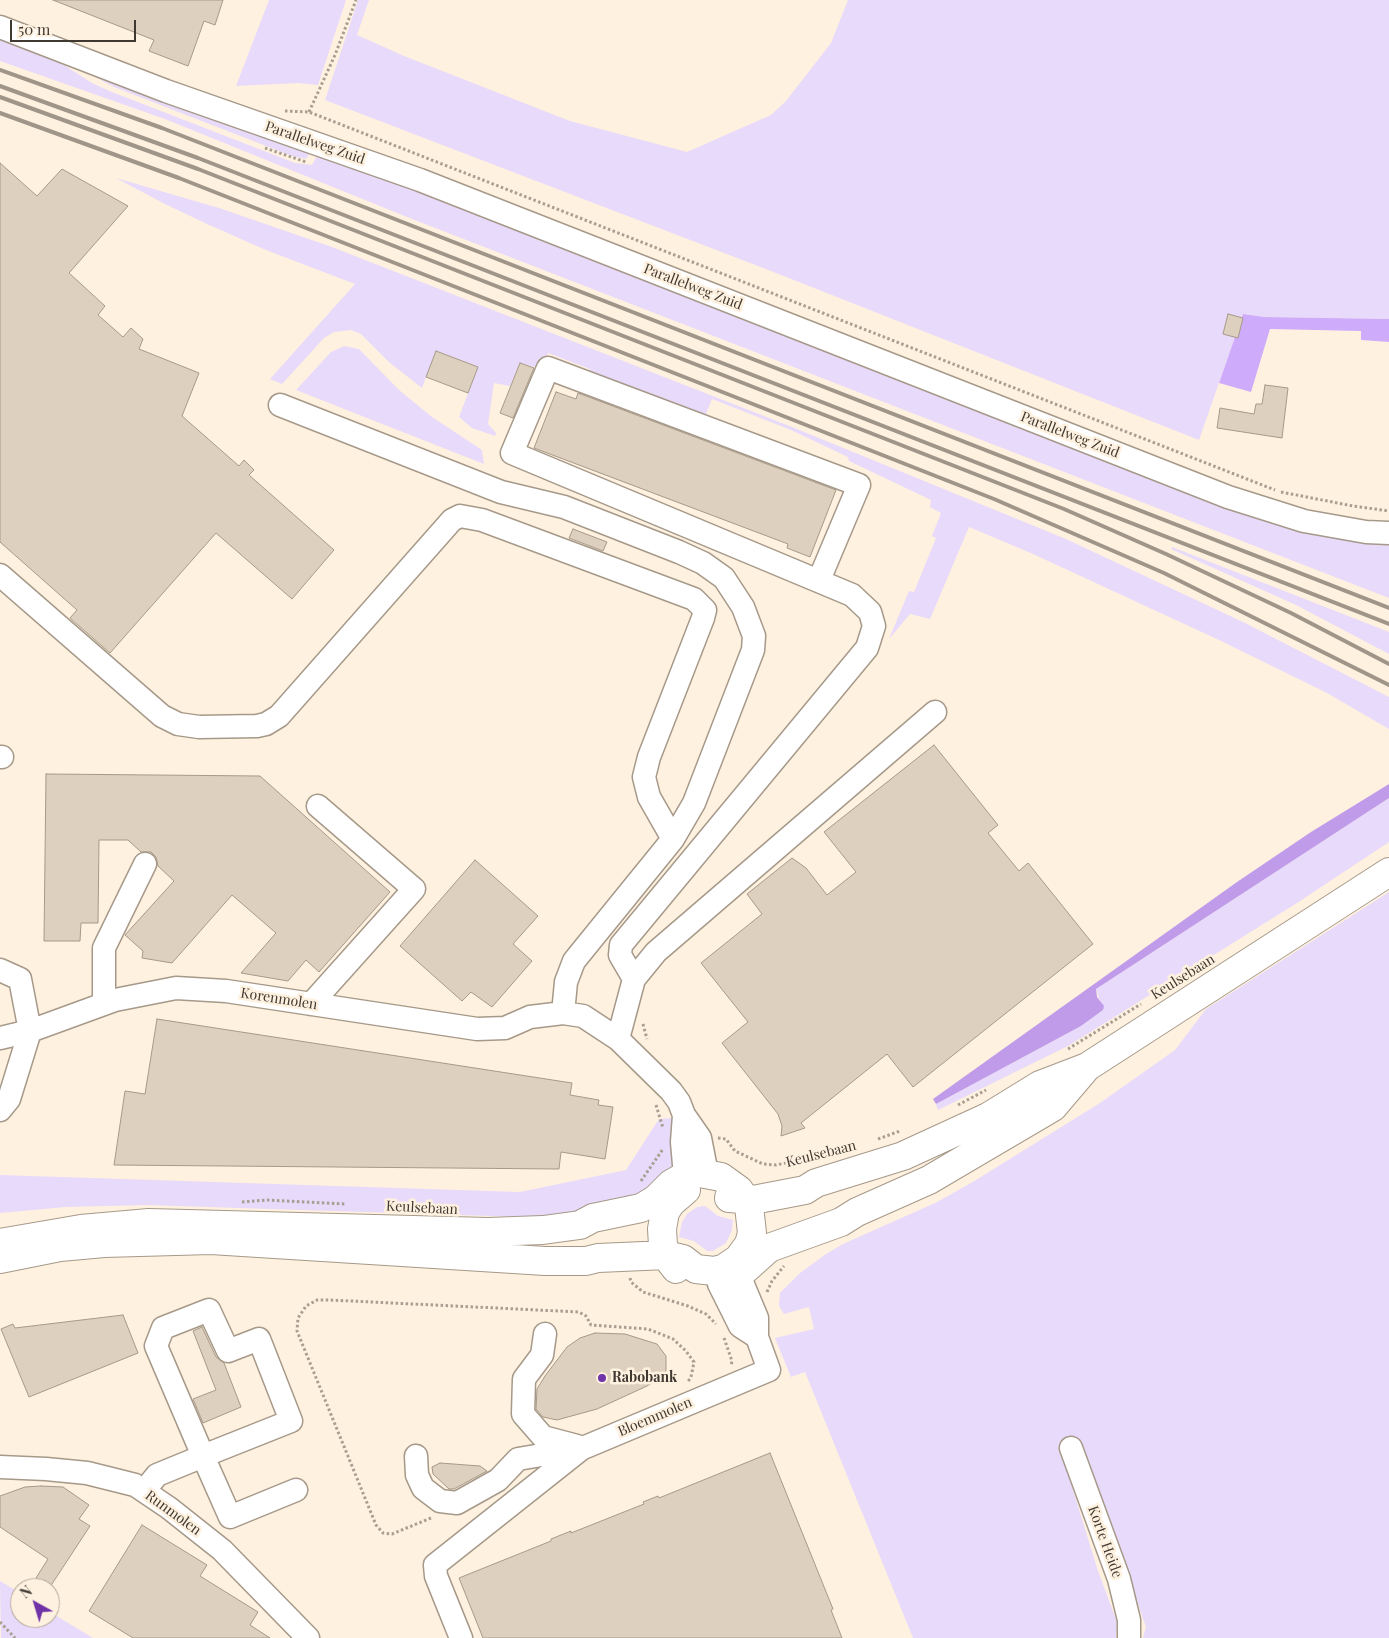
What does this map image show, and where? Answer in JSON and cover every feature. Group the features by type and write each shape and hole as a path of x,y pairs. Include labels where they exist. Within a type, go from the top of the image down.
{"main road":[{"name":"Keulsebaan","path":"742,1195 802,1180 816,1183 902,1156 988,1117 1040,1085 1087,1068 1389,872"},
{"name":"Keulsebaan","path":"741,1264 791,1239 841,1222 857,1212 929,1180 1053,1107 1087,1068"},
{"path":"0,1259 60,1247 104,1242 202,1240 586,1261 598,1258 671,1262 697,1281 741,1264 752,1233 751,1217 742,1195 730,1198 707,1187 696,1186 693,1180 676,1197 652,1199 671,1262"},
{"name":"Keulsebaan","path":"0,1243 81,1229 149,1223 488,1232 543,1230 580,1224 596,1227 639,1220 652,1199"},
{"path":"586,1261 598,1268 671,1262"}],"street":[{"name":"Parallelweg Zuid","path":"0,27 166,91 420,180 1228,497 1304,521 1366,532 1389,533"},
{"path":"634,979 620,955 620,945 867,648 874,626 870,612 852,595 512,453 548,368 858,485 819,580"},
{"path":"280,405 501,492 564,507 679,552 714,570 729,584 739,598 751,626 753,650 694,803 673,839 574,960 566,982 563,1013"},
{"path":"0,575 162,716 178,724 204,727 257,726 266,724 279,716 452,520 460,516 482,520 694,599 704,610 703,618 649,757 644,777 649,797 673,839"},
{"path":"618,1039 634,979 656,952 935,712"},
{"path":"311,1004 414,889 318,806"},
{"path":"104,1004 104,948 145,864"},
{"path":"0,970 20,979 30,1031 9,1099 0,1110"},
{"name":"Korenmolen","path":"0,1038 30,1031 104,1004 176,988 226,990 477,1029 504,1028 530,1017 563,1013 583,1016 618,1039 671,1091 679,1102 684,1115 683,1142 693,1180"},
{"name":"Bloemmolen","path":"582,1448 768,1370 757,1337 740,1326 741,1264"},
{"path":"144,1491 157,1475 203,1456 291,1421 259,1339 228,1351 209,1310 163,1328 156,1346 203,1456 230,1517 296,1490"},
{"path":"545,1334 542,1356 524,1379 523,1414 543,1437 582,1448"},
{"path":"416,1456 417,1475 424,1488 440,1501 457,1503 478,1493 498,1480 518,1459 582,1448"},
{"path":"461,1638 436,1576 435,1565 582,1448"},
{"name":"Korte Heide","path":"1071,1448 1119,1579 1129,1620 1129,1638"},
{"name":"Runmolen","path":"0,1467 87,1473 135,1486 169,1508 222,1550 308,1638"}],"path":[{"path":"309,112 335,55 356,0"},
{"name":"Parallelweg Zuid","path":"327,119 1280,491 1353,506 1389,510"},
{"name":"Keulsebaan","path":"1061,1053 1149,999"},
{"path":"642,1015 648,1041"},
{"path":"957,1105 992,1088"},
{"path":"652,1100 683,1142 658,1154 640,1183 652,1199"},
{"path":"876,1140 904,1130"},
{"name":"Keulsebaan","path":"683,1142 711,1135 726,1139 735,1151 763,1164 776,1165 830,1154"},
{"path":"239,1202 266,1200 354,1205"},
{"path":"628,1267 631,1282 643,1292 688,1306 706,1314 719,1330"},
{"path":"440,1501 437,1515 392,1534 383,1533 376,1525 297,1331 298,1318 306,1306 317,1300 330,1300 579,1312 586,1316 591,1325 648,1329 674,1339 694,1362 691,1378 686,1385"},
{"path":"724,1336 732,1360 727,1387"},
{"path":"0,1622 15,1638"}],"shaded area":[{"path":"269,0 346,0 318,85 298,83 236,86"},
{"path":"358,0 369,0 357,35 404,56 570,121 687,152 771,115 786,101 831,43 848,0 1389,0 1389,319 1264,317 1243,314 1199,440 771,271 325,100"},
{"path":"0,38 53,58 92,83 112,92 295,163 312,165 317,156 383,176 1238,510 1389,542 1389,598 407,217 165,119 0,61"},
{"path":"78,68 310,153 306,159 292,156 114,87"},
{"path":"116,178 219,208 332,247 792,427 1066,539 1243,622 1389,697 1389,729 1327,693 1219,640 1033,554 969,527 930,619 910,614 889,639 909,591 914,592 936,538 932,536 941,513 930,507 931,500 849,461 848,457 791,430 712,399 704,419 588,374 590,369 548,353 546,358 541,358 538,368 520,363 510,386 494,383 488,424 496,433 495,436 472,428 459,417 478,367 436,351 422,388 390,363 361,334 351,330 334,332 324,338 282,384 270,379 355,284 266,250 207,224"},
{"path":"1243,314 1264,317 1389,319 1389,342 1361,340 1361,331 1270,329 1251,392 1219,383"},
{"path":"344,346 359,349 399,390 432,417 482,450 484,464 296,390 331,352"},
{"path":"1172,547 1389,632 1389,654 1296,605 1171,549"},
{"path":"1389,784 1389,798 1096,989 1097,997 1104,1006 1103,1010 1081,1026 936,1104 933,1099 1237,882 1311,832"},
{"path":"1389,798 1389,842 1297,903 1068,1046 938,1110 936,1104 1081,1026 1103,1010 1096,989"},
{"path":"1389,892 1389,1638 1143,1638 1146,1627 1081,1440 1060,1448 1098,1571 1117,1622 1116,1638 913,1638 805,1372 791,1377 775,1338 814,1329 809,1307 784,1314 779,1306 780,1293 800,1273 826,1254 843,1244 935,1203 971,1183 1100,1103 1175,1050 1206,1009"},
{"path":"673,1118 675,1170 654,1195 552,1218 146,1205 66,1207 0,1213 0,1175 520,1192 626,1170 659,1119"},
{"path":"705,1206 718,1216 733,1220 732,1230 726,1243 713,1251 707,1251 694,1241 679,1237 682,1222 687,1214 697,1207"},
{"path":"0,1581 10,1587 10,1628 60,1628 60,1618 93,1638 1,1638"}],"building":[{"path":"53,0 223,0 215,25 204,21 188,66 149,51 154,40"},
{"path":"0,163 37,196 62,169 128,206 69,273 105,306 98,315 123,337 131,328 143,339 139,349 199,373 182,416 239,466 244,460 254,470 249,475 334,550 292,599 216,533 110,653 70,618 77,610 0,542"},
{"path":"1228,314 1243,318 1238,338 1223,334"},
{"path":"436,351 478,367 468,393 426,377"},
{"path":"520,363 534,368 513,418 500,413"},
{"path":"1265,385 1288,388 1282,438 1217,428 1220,408 1254,414 1256,404 1262,404"},
{"path":"556,392 576,399 578,393 836,490 810,557 787,548 788,544 534,448"},
{"path":"573,529 607,542 603,551 569,538"},
{"path":"934,745 998,825 988,833 1019,871 1028,863 1093,944 913,1087 887,1054 801,1123 805,1128 781,1136 782,1126 778,1114 722,1043 748,1022 701,963 762,914 747,894 792,858 806,868 827,895 856,872 824,832"},
{"path":"46,774 260,776 390,892 319,972 306,960 288,981 241,973 276,933 232,895 172,963 142,958 143,951 125,935 174,881 158,866 156,857 151,852 141,852 128,840 99,840 98,923 81,923 80,941 44,941"},
{"path":"475,860 538,916 513,944 532,961 492,1007 471,992 462,1001 400,946"},
{"path":"157,1019 572,1083 570,1095 599,1100 598,1105 613,1107 605,1159 561,1152 559,1169 114,1165 125,1091 145,1094"},
{"path":"123,1315 138,1353 29,1397 1,1329 13,1324 15,1328"},
{"path":"202,1327 216,1357 224,1363 241,1407 203,1423 193,1399 216,1390 193,1331"},
{"name":"Rabobank","path":"595,1333 625,1334 657,1344 666,1356 666,1371 659,1379 647,1386 597,1409 557,1420 543,1417 536,1409 537,1389 545,1376 567,1347 580,1338"},
{"path":"770,1453 833,1609 831,1610 842,1638 483,1638 459,1578 571,1531 571,1533 644,1504 643,1502 658,1496 659,1498"},
{"path":"440,1463 480,1466 487,1471 454,1489 449,1489 433,1474 432,1467"},
{"path":"25,1487 63,1487 89,1505 79,1519 90,1526 56,1578 36,1578 48,1559 0,1527 0,1496"},
{"path":"142,1525 207,1565 200,1576 258,1612 250,1625 270,1638 133,1638 89,1611"}],"railway":[{"path":"0,70 162,128 1389,608"},
{"path":"0,86 198,158 1389,624"},
{"path":"0,97 198,169 1064,509 1166,554 1291,613 1389,664"},
{"path":"0,113 179,178 994,499 1164,573 1389,685"}],"place":[{"name":"Rabobank","path":"602,1378"}]}
